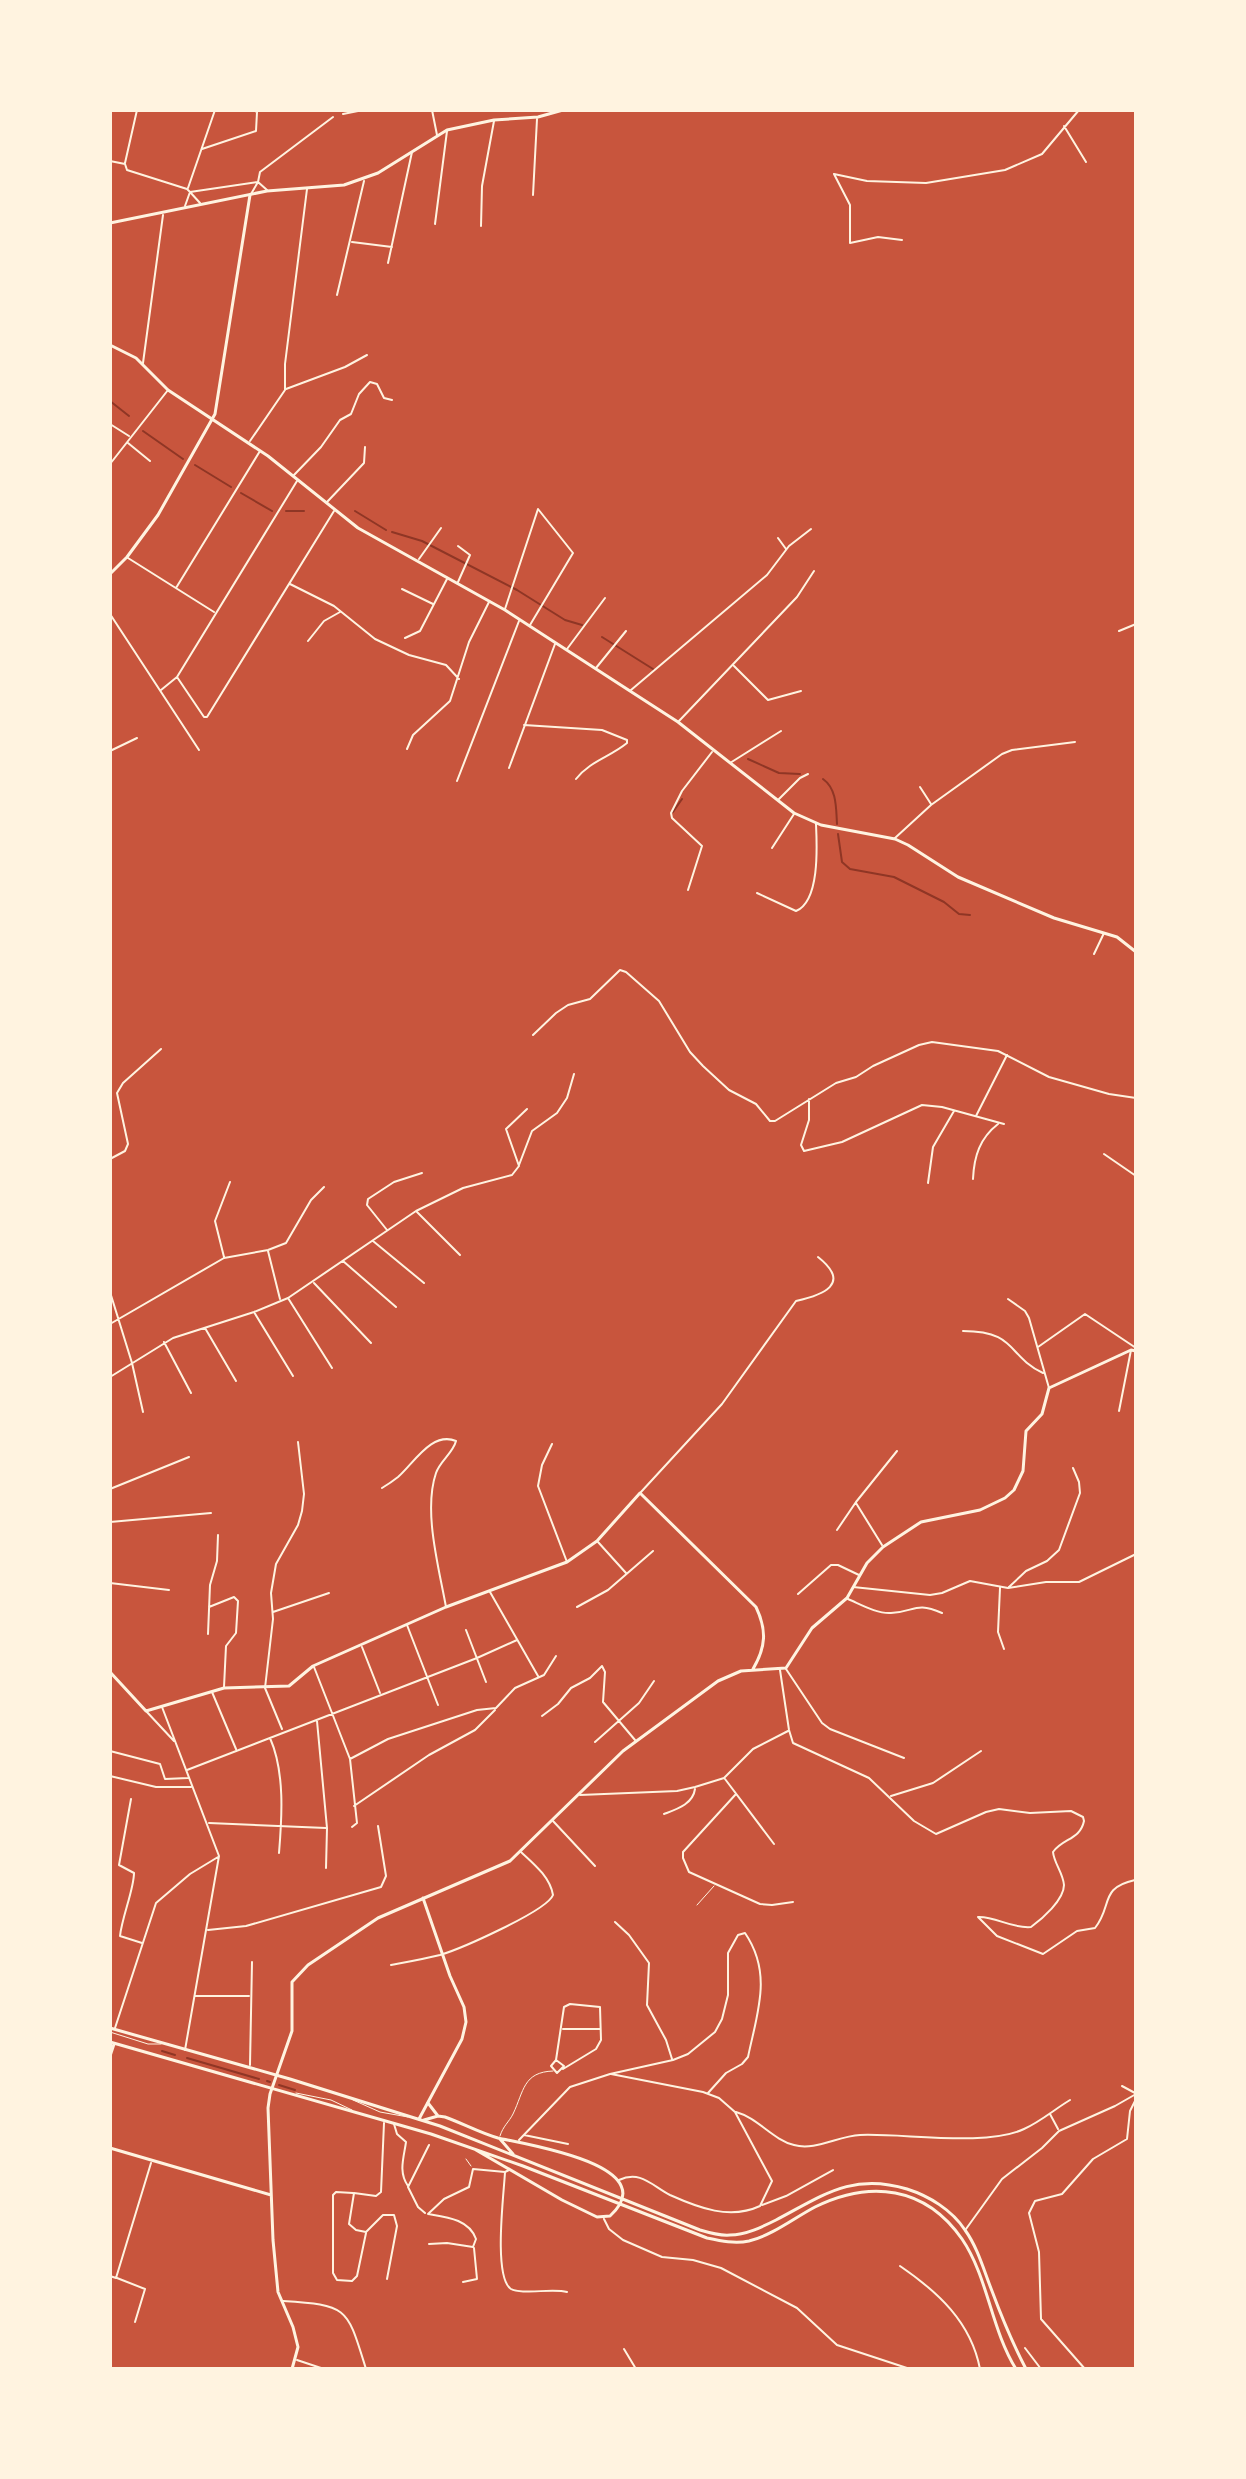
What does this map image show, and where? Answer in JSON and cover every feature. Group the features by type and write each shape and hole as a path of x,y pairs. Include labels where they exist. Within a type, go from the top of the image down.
{"main road":[{"path":"110,223 267,191 344,185 364,179 447,130 494,120 538,117 563,110"},
{"path":"110,574 127,557 175,489 213,420 220,394 250,195"},
{"path":"110,345 142,364 168,390 260,450 370,535 505,610 678,722 794,813 816,823 895,839 971,883 1054,918 1123,940 1136,952"},
{"path":"292,2369 298,2347 278,2292 268,2108 292,2031 292,1982 295,1977 378,1918 490,1870 521,1852 623,1751 718,1681 730,1674 753,1669 786,1668 812,1628 847,1598 867,1563 883,1547 921,1522 980,1510 1014,1490 1023,1471 1026,1431 1042,1414 1049,1388 1134,1350"},
{"path":"110,1672 146,1711 224,1688 289,1686 313,1666 407,1624 567,1562 597,1541 640,1493 756,1607 763,1624 765,1642 753,1669"},
{"path":"421,2120 462,2039 466,2022 464,2007 422,1897"},
{"path":"112,2030 421,2120 700,2230 733,2236 762,2227 827,2191 871,2182 894,2185 930,2198 966,2230 1026,2369"},
{"path":"110,2056 112,2042 473,2148 698,2236 732,2242 749,2241 833,2199 861,2191 880,2190 917,2199 935,2210 968,2249 1001,2339 1016,2369"},
{"path":"428,2103 438,2116 499,2138 519,2140 588,2162 608,2172 623,2191 620,2201 614,2213 603,2218 562,2200 473,2148"},
{"path":"421,2120 438,2116"},
{"path":"499,2138 516,2157"},
{"path":"110,2148 271,2195"}],"street":[{"path":"137,110 125,164 127,170 189,191 258,182"},
{"path":"184,207 215,110"},
{"path":"201,149 256,131 259,119 253,110"},
{"path":"343,114 363,110"},
{"path":"432,110 437,135"},
{"path":"902,240 878,237 850,243 850,205 834,174 867,181 926,183 1005,170 1042,154 1079,110"},
{"path":"250,195 260,172 333,117"},
{"path":"533,195 538,117"},
{"path":"481,226 482,186 494,120"},
{"path":"1064,126 1086,162"},
{"path":"435,224 447,130"},
{"path":"388,263 412,151"},
{"path":"110,161 125,164"},
{"path":"337,295 364,179"},
{"path":"258,182 267,191"},
{"path":"250,443 285,390 285,364 307,189"},
{"path":"189,191 201,204"},
{"path":"142,364 164,211"},
{"path":"351,242 392,247"},
{"path":"285,390 345,367 367,355"},
{"path":"293,475 321,447 340,420 351,414 359,394 370,382 375,382 384,398 392,400"},
{"path":"110,464 168,390"},
{"path":"110,424 130,437"},
{"path":"127,442 150,461"},
{"path":"326,503 364,463 365,447"},
{"path":"176,588 260,450"},
{"path":"161,690 177,677 298,479"},
{"path":"505,610 538,509 573,553 530,626"},
{"path":"177,677 207,717 334,510"},
{"path":"417,561 441,528"},
{"path":"630,691 767,575 787,549 811,529"},
{"path":"778,538 787,549"},
{"path":"457,583 470,555 458,546"},
{"path":"127,557 216,613"},
{"path":"678,722 797,597 814,571"},
{"path":"405,638 420,631 448,578"},
{"path":"289,584 341,611 375,639 409,655 446,665 459,679"},
{"path":"402,589 434,605"},
{"path":"566,650 605,598"},
{"path":"407,749 413,735 447,705 459,679 469,642 490,601"},
{"path":"308,641 324,621 341,611"},
{"path":"110,614 199,750"},
{"path":"457,781 520,620"},
{"path":"1119,631 1136,624"},
{"path":"595,669 626,631"},
{"path":"509,768 556,643"},
{"path":"733,665 768,700 801,691"},
{"path":"524,725 602,730 627,740 621,748 591,763 576,779"},
{"path":"729,763 780,729"},
{"path":"110,751 137,738"},
{"path":"895,839 931,805 1007,751 1075,742"},
{"path":"688,890 702,846 672,818 671,811 682,791 713,751"},
{"path":"777,801 808,774"},
{"path":"920,787 931,805"},
{"path":"772,848 794,813"},
{"path":"757,893 796,911 802,909 814,879 816,823"},
{"path":"1094,954 1104,933"},
{"path":"533,1035 568,1005 590,999 620,970 659,1001 690,1052 723,1084 751,1100 772,1121 836,1083 856,1077 925,1043 963,1044 1008,1054 1049,1077 1109,1094 1136,1098"},
{"path":"110,1159 125,1151 128,1144 117,1093 128,1078 161,1049"},
{"path":"976,1116 1008,1054"},
{"path":"110,1377 164,1342 288,1298 416,1211 463,1188 512,1175 524,1160 532,1131 557,1113 567,1098 574,1074"},
{"path":"809,1098 809,1120 802,1150 812,1151 842,1142 922,1105 930,1104 1001,1123 982,1139 973,1179"},
{"path":"519,1166 506,1129 527,1109"},
{"path":"928,1183 933,1147 955,1110"},
{"path":"1104,1154 1136,1176"},
{"path":"387,1230 367,1205 368,1199 394,1182 422,1173"},
{"path":"224,1258 215,1221 230,1182"},
{"path":"110,1324 224,1258 268,1250 288,1241 311,1200 324,1187"},
{"path":"416,1211 460,1255"},
{"path":"373,1241 424,1283"},
{"path":"268,1250 281,1301"},
{"path":"640,1493 722,1404 796,1301 821,1295 830,1286 833,1274 818,1257"},
{"path":"343,1261 396,1307"},
{"path":"313,1282 371,1343"},
{"path":"110,1292 143,1412"},
{"path":"288,1298 332,1368"},
{"path":"1008,1299 1025,1311 1029,1318 1049,1388"},
{"path":"254,1312 293,1376"},
{"path":"1038,1347 1085,1314 1134,1350 1119,1411"},
{"path":"205,1328 236,1381"},
{"path":"963,1331 1000,1337 1032,1367 1045,1374"},
{"path":"164,1342 191,1393"},
{"path":"382,1488 397,1478 427,1447 449,1438 456,1441 435,1475 432,1505 446,1607"},
{"path":"282,1731 265,1688 273,1612 271,1593 276,1564 298,1525 302,1511 304,1494 298,1442"},
{"path":"552,1444 538,1477 538,1486 567,1562"},
{"path":"837,1530 897,1451"},
{"path":"110,1489 189,1457"},
{"path":"1008,1588 1026,1571 1047,1561 1059,1550 1080,1493 1073,1468"},
{"path":"856,1502 883,1547"},
{"path":"110,1522 211,1513"},
{"path":"208,1634 210,1585 217,1561 218,1535"},
{"path":"597,1541 628,1574"},
{"path":"577,1607 628,1574 653,1551"},
{"path":"853,1587 930,1595 970,1581 1008,1588 1046,1582 1079,1582 1136,1554"},
{"path":"798,1594 831,1565 859,1575"},
{"path":"110,1583 169,1590"},
{"path":"1000,1587 998,1632 1004,1649"},
{"path":"489,1591 539,1678"},
{"path":"273,1612 329,1593"},
{"path":"209,1607 234,1597 238,1601 236,1633 226,1646 224,1688"},
{"path":"847,1598 886,1613 917,1606 942,1613"},
{"path":"407,1624 438,1705"},
{"path":"466,1630 486,1682"},
{"path":"186,1770 517,1640"},
{"path":"361,1646 381,1695"},
{"path":"354,1806 429,1755 475,1730 515,1688 544,1675 556,1656"},
{"path":"313,1666 350,1759 357,1823 352,1827"},
{"path":"542,1716 558,1704 571,1688 590,1678 602,1666 605,1672 603,1702 637,1742"},
{"path":"786,1668 822,1723 904,1758"},
{"path":"780,1670 793,1743 869,1778 914,1821 936,1834 999,1809 1030,1813 1071,1811 1083,1817 1080,1833 1053,1852 1064,1886 1060,1895 1031,1927 978,1917 997,1936 1043,1954 1077,1931 1095,1928 1111,1890 1121,1883 1135,1880"},
{"path":"595,1742 639,1703 654,1681"},
{"path":"212,1691 236,1750"},
{"path":"161,1706 219,1856 185,2050"},
{"path":"350,1759 388,1739 477,1710 496,1708"},
{"path":"146,1711 174,1742"},
{"path":"317,1720 327,1828 326,1868"},
{"path":"579,1795 677,1791 695,1787 724,1778 753,1749 789,1730"},
{"path":"270,1737 277,1754 281,1827 279,1853"},
{"path":"110,1751 160,1764 165,1779 189,1778"},
{"path":"890,1797 933,1783 981,1751"},
{"path":"110,1776 156,1787 192,1787"},
{"path":"724,1778 774,1844"},
{"path":"664,1814 688,1803 694,1796 695,1787"},
{"path":"736,1794 682,1855 689,1872 760,1904 793,1902"},
{"path":"131,1799 119,1865 134,1873 135,1878 120,1936 143,1943"},
{"path":"553,1821 595,1866"},
{"path":"208,1823 327,1828"},
{"path":"207,1930 246,1926 381,1887 386,1876 378,1826"},
{"path":"391,1965 442,1954 517,1921 551,1901 552,1887 537,1866 521,1852"},
{"path":"112,2030 159,1899 219,1856"},
{"path":"615,1922 629,1935 649,1963 647,2005 673,2060"},
{"path":"519,2140 570,2087 688,2054 719,2026 729,1989 728,1953 738,1935 743,1933 747,1935 761,1972 763,1989 748,2057 726,2073 708,2093"},
{"path":"250,2068 252,1962"},
{"path":"194,1996 250,1996"},
{"path":"566,2006 600,2007 600,2029 601,2040 596,2049 557,2073 553,2071 551,2066 556,2060 566,2006"},
{"path":"562,2029 600,2029"},
{"path":"556,2060 563,2063 563,2069"},
{"path":"610,2074 708,2093 735,2112 772,2181 760,2206"},
{"path":"1122,2086 1136,2096"},
{"path":"966,2230 1002,2179 1059,2131 1136,2096"},
{"path":"1085,2369 1041,2319 1041,2269 1029,2213 1035,2201 1062,2194 1093,2159 1127,2139 1130,2111 1136,2096"},
{"path":"735,2112 746,2115 786,2142 802,2146 862,2134 925,2137 1011,2133 1025,2129 1070,2100"},
{"path":"1050,2113 1059,2131"},
{"path":"384,2122 381,2192 376,2196 336,2192 333,2195 333,2273 337,2280 352,2281 357,2276 366,2232 386,2213 391,2213 396,2219 387,2279"},
{"path":"396,2126 397,2134 406,2142 403,2179 418,2207 428,2214 459,2221 470,2228 476,2239 473,2247 478,2278 463,2282"},
{"path":"523,2135 568,2144"},
{"path":"408,2187 429,2145"},
{"path":"116,2278 152,2159"},
{"path":"428,2214 444,2199 469,2187 473,2169 505,2172 510,2169"},
{"path":"618,2181 626,2177 647,2179 667,2194 722,2213 738,2214 786,2196 833,2170"},
{"path":"505,2172 501,2254 507,2284 515,2290 567,2292"},
{"path":"354,2193 350,2226 366,2232"},
{"path":"603,2218 609,2229 623,2240 662,2257 693,2260 721,2268 797,2308 837,2345 910,2369"},
{"path":"429,2244 473,2247"},
{"path":"900,2266 930,2287 956,2315 971,2337 980,2369"},
{"path":"110,2276 145,2289 135,2322"},
{"path":"281,2301 309,2303 342,2312 349,2319 366,2369"},
{"path":"1025,2348 1041,2369"},
{"path":"624,2349 636,2369"},
{"path":"296,2360 324,2369"}],"lane":[{"path":"697,1905 716,1884"},
{"path":"499,2138 503,2126 513,2116 527,2082 537,2074 553,2071"},
{"path":"466,2159 473,2169"}],"waterway":[{"path":"110,401 129,416"},
{"path":"143,431 183,459"},
{"path":"195,465 231,487"},
{"path":"241,493 272,511"},
{"path":"286,511 304,511"},
{"path":"355,511 386,530"},
{"path":"392,532 422,541 517,590 565,620 582,625"},
{"path":"602,637 653,669"},
{"path":"748,759 779,773 800,774"},
{"path":"823,779 833,793 837,824"},
{"path":"673,812 682,799"},
{"path":"838,834 842,862 850,869 894,877 944,902 959,914 970,915"},
{"path":"162,2051 175,2055"},
{"path":"187,2058 259,2079"},
{"path":"279,2085 295,2090"}]}
